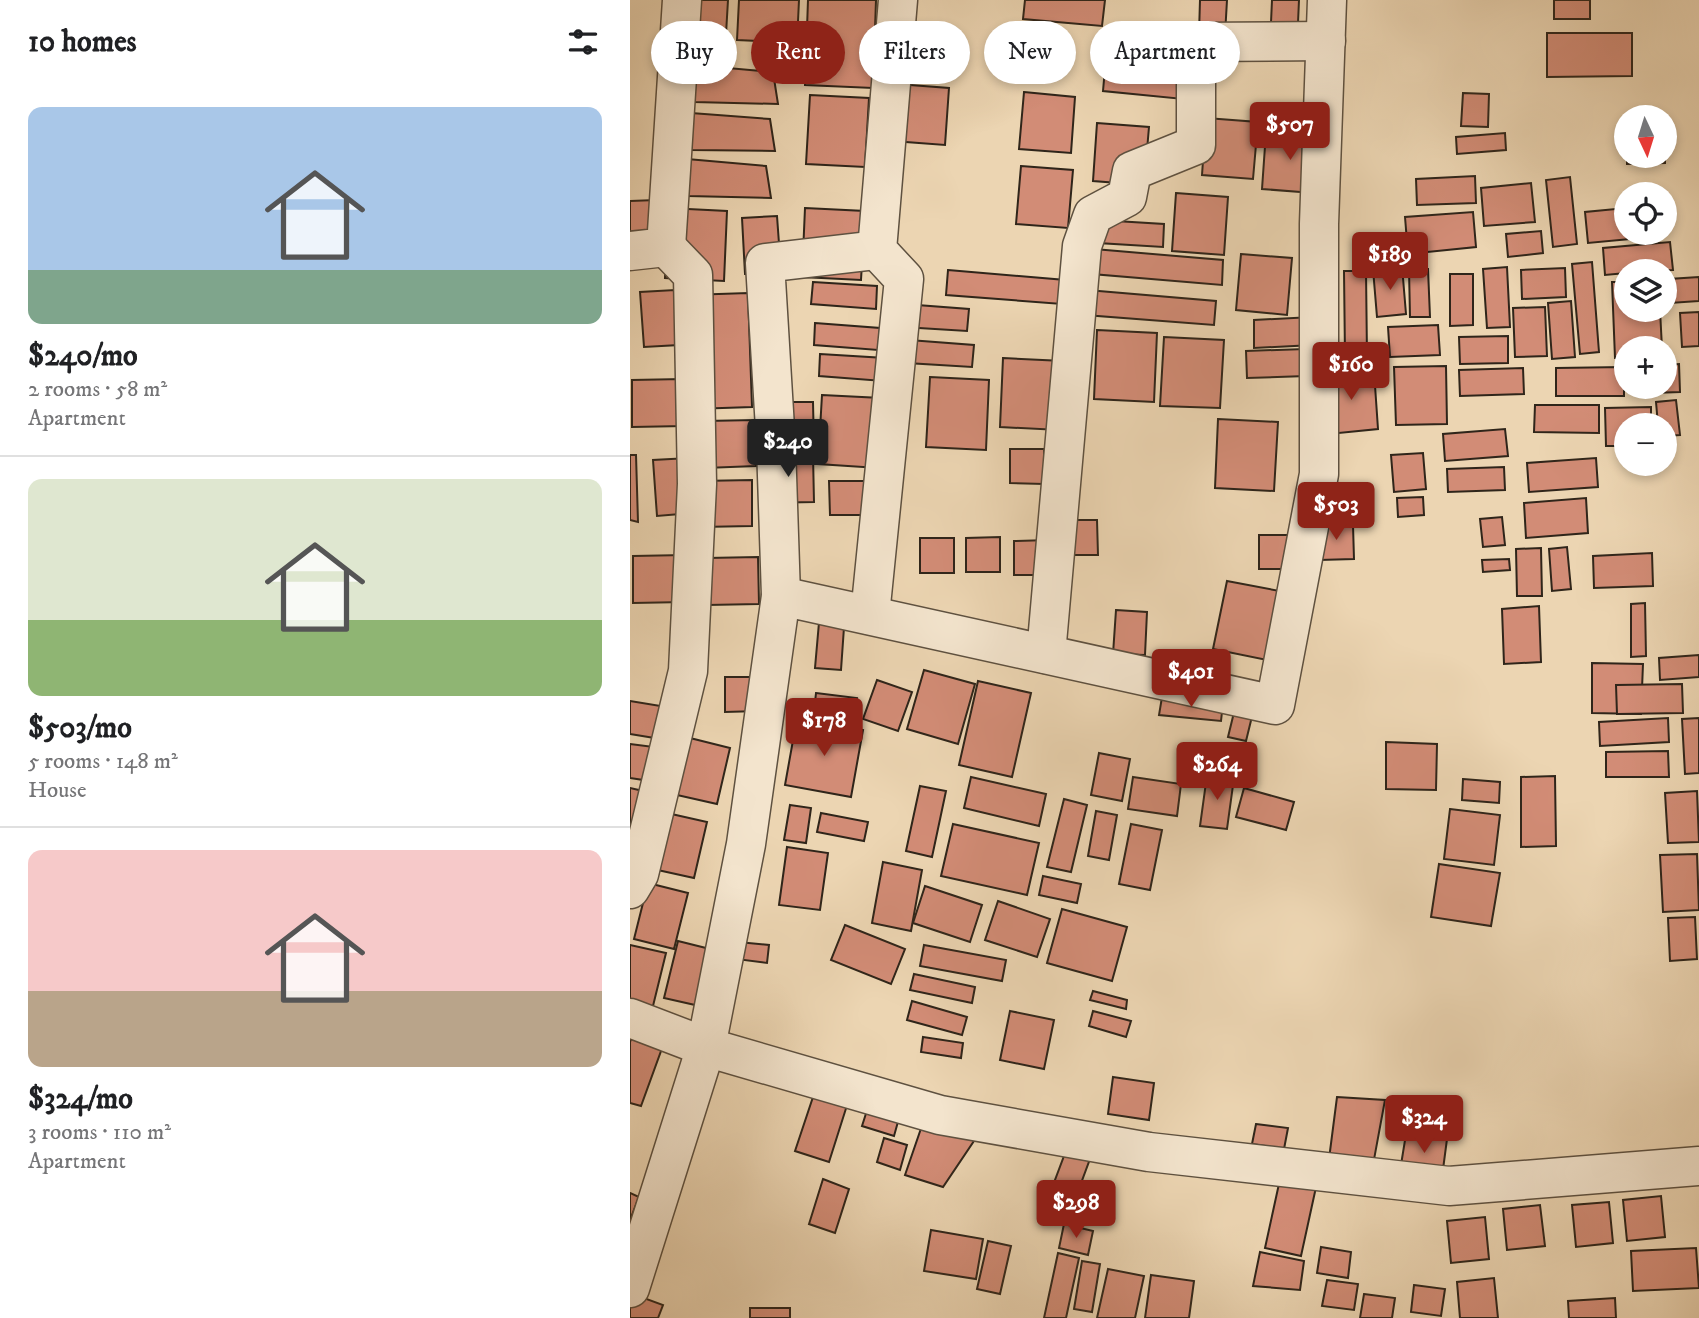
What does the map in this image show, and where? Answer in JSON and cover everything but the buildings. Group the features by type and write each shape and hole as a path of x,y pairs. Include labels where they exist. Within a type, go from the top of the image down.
{"street":[{"path":"630,889 639,874 688,671 697,484 693,275 648,249 682,0"},
{"path":"870,615 904,279 877,250 898,0"},
{"path":"781,596 1275,705 1319,474 1319,225 1327,0"},
{"path":"1046,654 1082,246 1093,215 1128,197 1132,171 1196,145 1196,42 1326,41"},
{"path":"630,1288 706,1046 746,844 781,596 776,445 765,263 877,250"},
{"path":"630,1018 706,1046 940,1115 1149,1152 1449,1186 1699,1166"}]}
